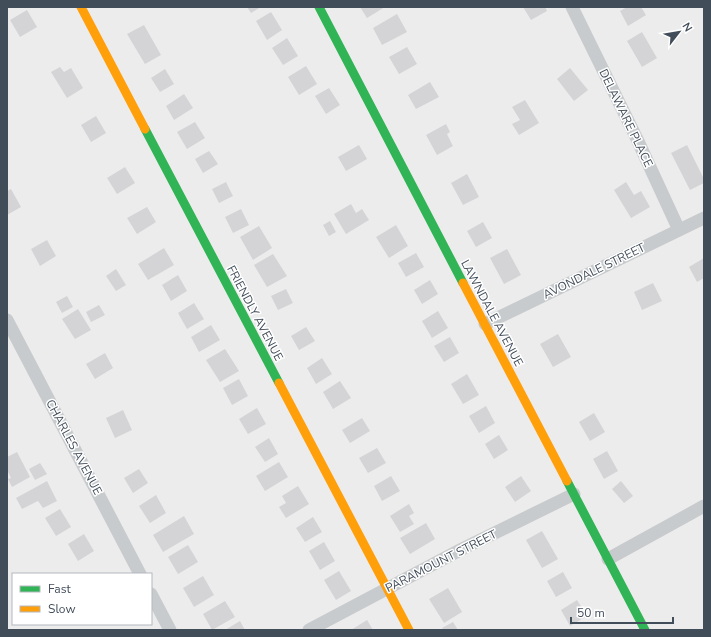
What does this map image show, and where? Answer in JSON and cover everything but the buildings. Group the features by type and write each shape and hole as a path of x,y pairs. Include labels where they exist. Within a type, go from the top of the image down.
{"street":[{"name":"FRIENDLY AVENUE","path":"80,7 408,630"},
{"name":"LAWNDALE AVENUE","path":"319,7 645,630"},
{"name":"DELAWARE PLACE","path":"572,7 637,139 679,230"},
{"name":"AVONDALE STREET","path":"485,324 704,218"},
{"name":"CHARLES AVENUE","path":"7,320 139,573"},
{"name":"PARAMOUNT STREET","path":"309,630 462,549 574,494"},
{"path":"608,559 704,506"},
{"path":"152,596 170,630"}],"traffic: fast":[{"path":"319,7 463,283"},
{"path":"145,129 279,383"},
{"path":"567,481 645,630"}],"traffic: slow":[{"path":"81,7 145,129"},
{"path":"463,283 567,481"},
{"path":"279,383 409,630"}]}
